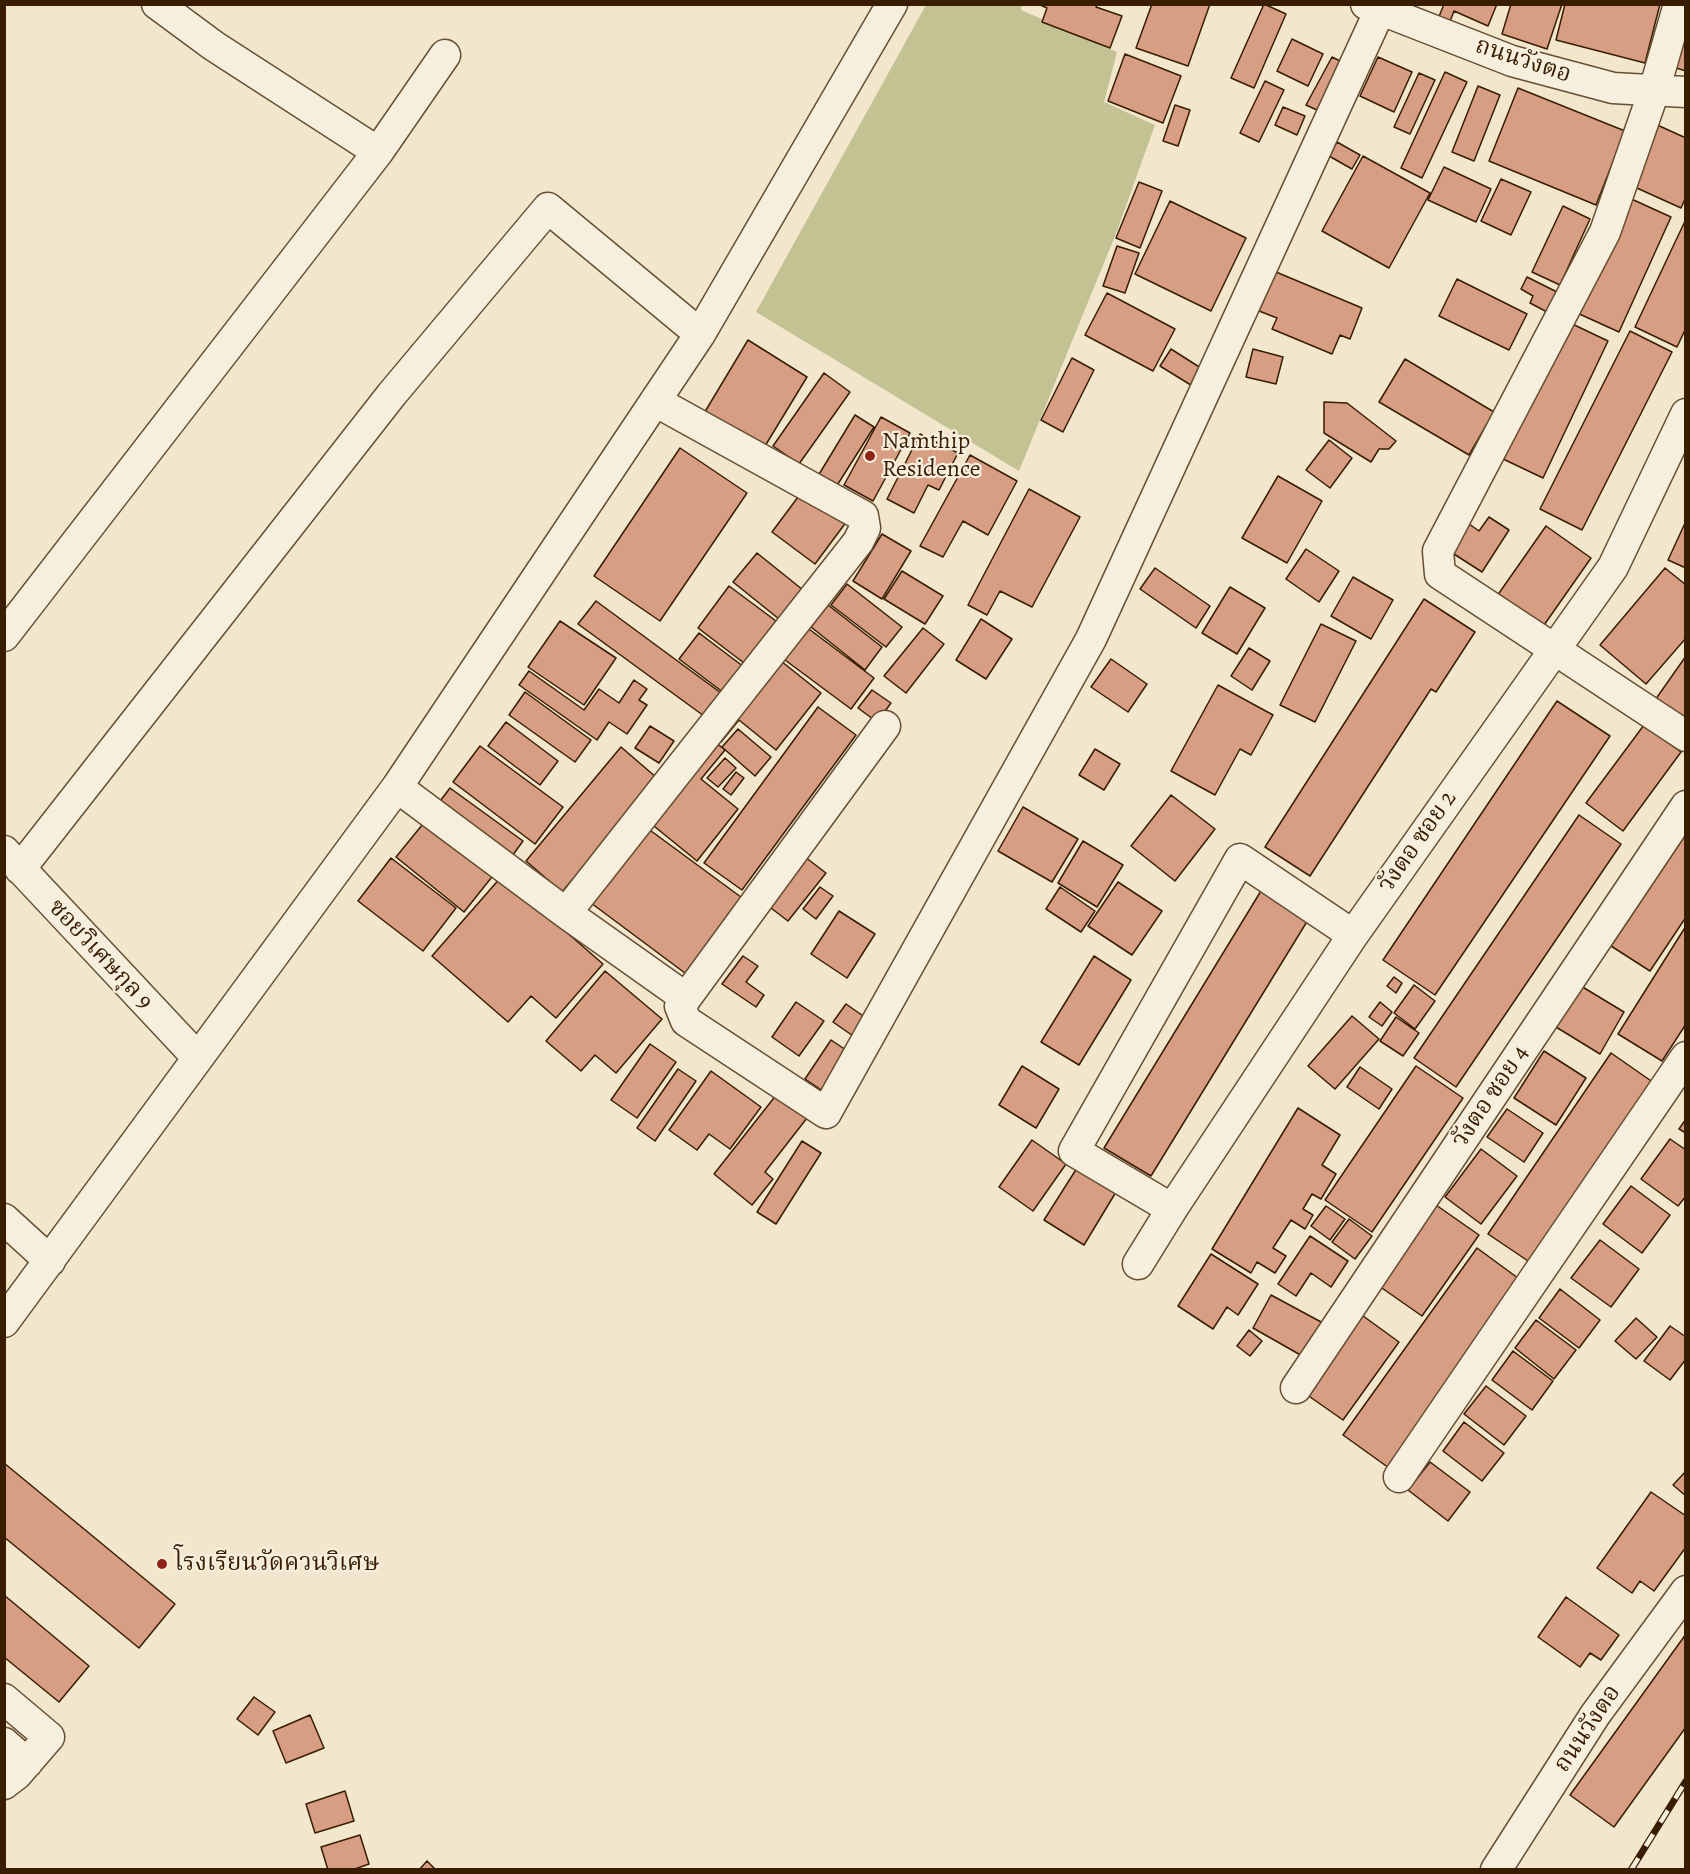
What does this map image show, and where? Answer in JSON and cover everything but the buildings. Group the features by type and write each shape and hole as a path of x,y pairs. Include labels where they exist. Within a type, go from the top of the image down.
{"street":[{"path":"158,4 214,46 378,152"},
{"path":"4,1322 397,787 700,334 892,4"},
{"path":"1678,4 1654,92 1605,232 1438,551 1440,574 1553,651 1686,736"},
{"path":"885,726 680,1006 686,1021 826,1113 1091,639 1373,7"},
{"name":"ถนนวังตอ","path":"1373,7 1512,62 1613,88 1686,92"},
{"path":"4,636 378,152 445,55"},
{"path":"12,860 392,394 548,208 700,334"},
{"path":"566,913 858,542 865,528 863,516 655,401"},
{"name":"วังตอ ซอย 2","path":"1138,1264 1353,935 1614,567 1686,414"},
{"path":"397,787 566,913 686,998"},
{"name":"วังตอ ซอย 4","path":"1296,1388 1686,806"},
{"path":"1172,1209 1074,1151 1240,859 1353,935"},
{"name":"ซอยวิเศษกุล 9","path":"12,860 197,1057"},
{"path":"1399,1477 1686,1058"},
{"path":"4,1219 50,1261"},
{"name":"ถนนวังตอ","path":"1496,1869 1595,1715 1686,1591"},
{"path":"4,1699 49,1737 17,1774 4,1784"},
{"path":"4,1743 27,1763"}],"shaded area":[{"path":"926,5 1022,5 1021,10 1117,52 1104,102 1155,125 1117,231 1019,471 756,312"}],"railway":[{"path":"1631,1870 1686,1781"}],"place":[{"name":"Namthip Residence","path":"870,456"},
{"name":"โรงเรียนวัดควนวิเศษ","path":"162,1564"}]}
